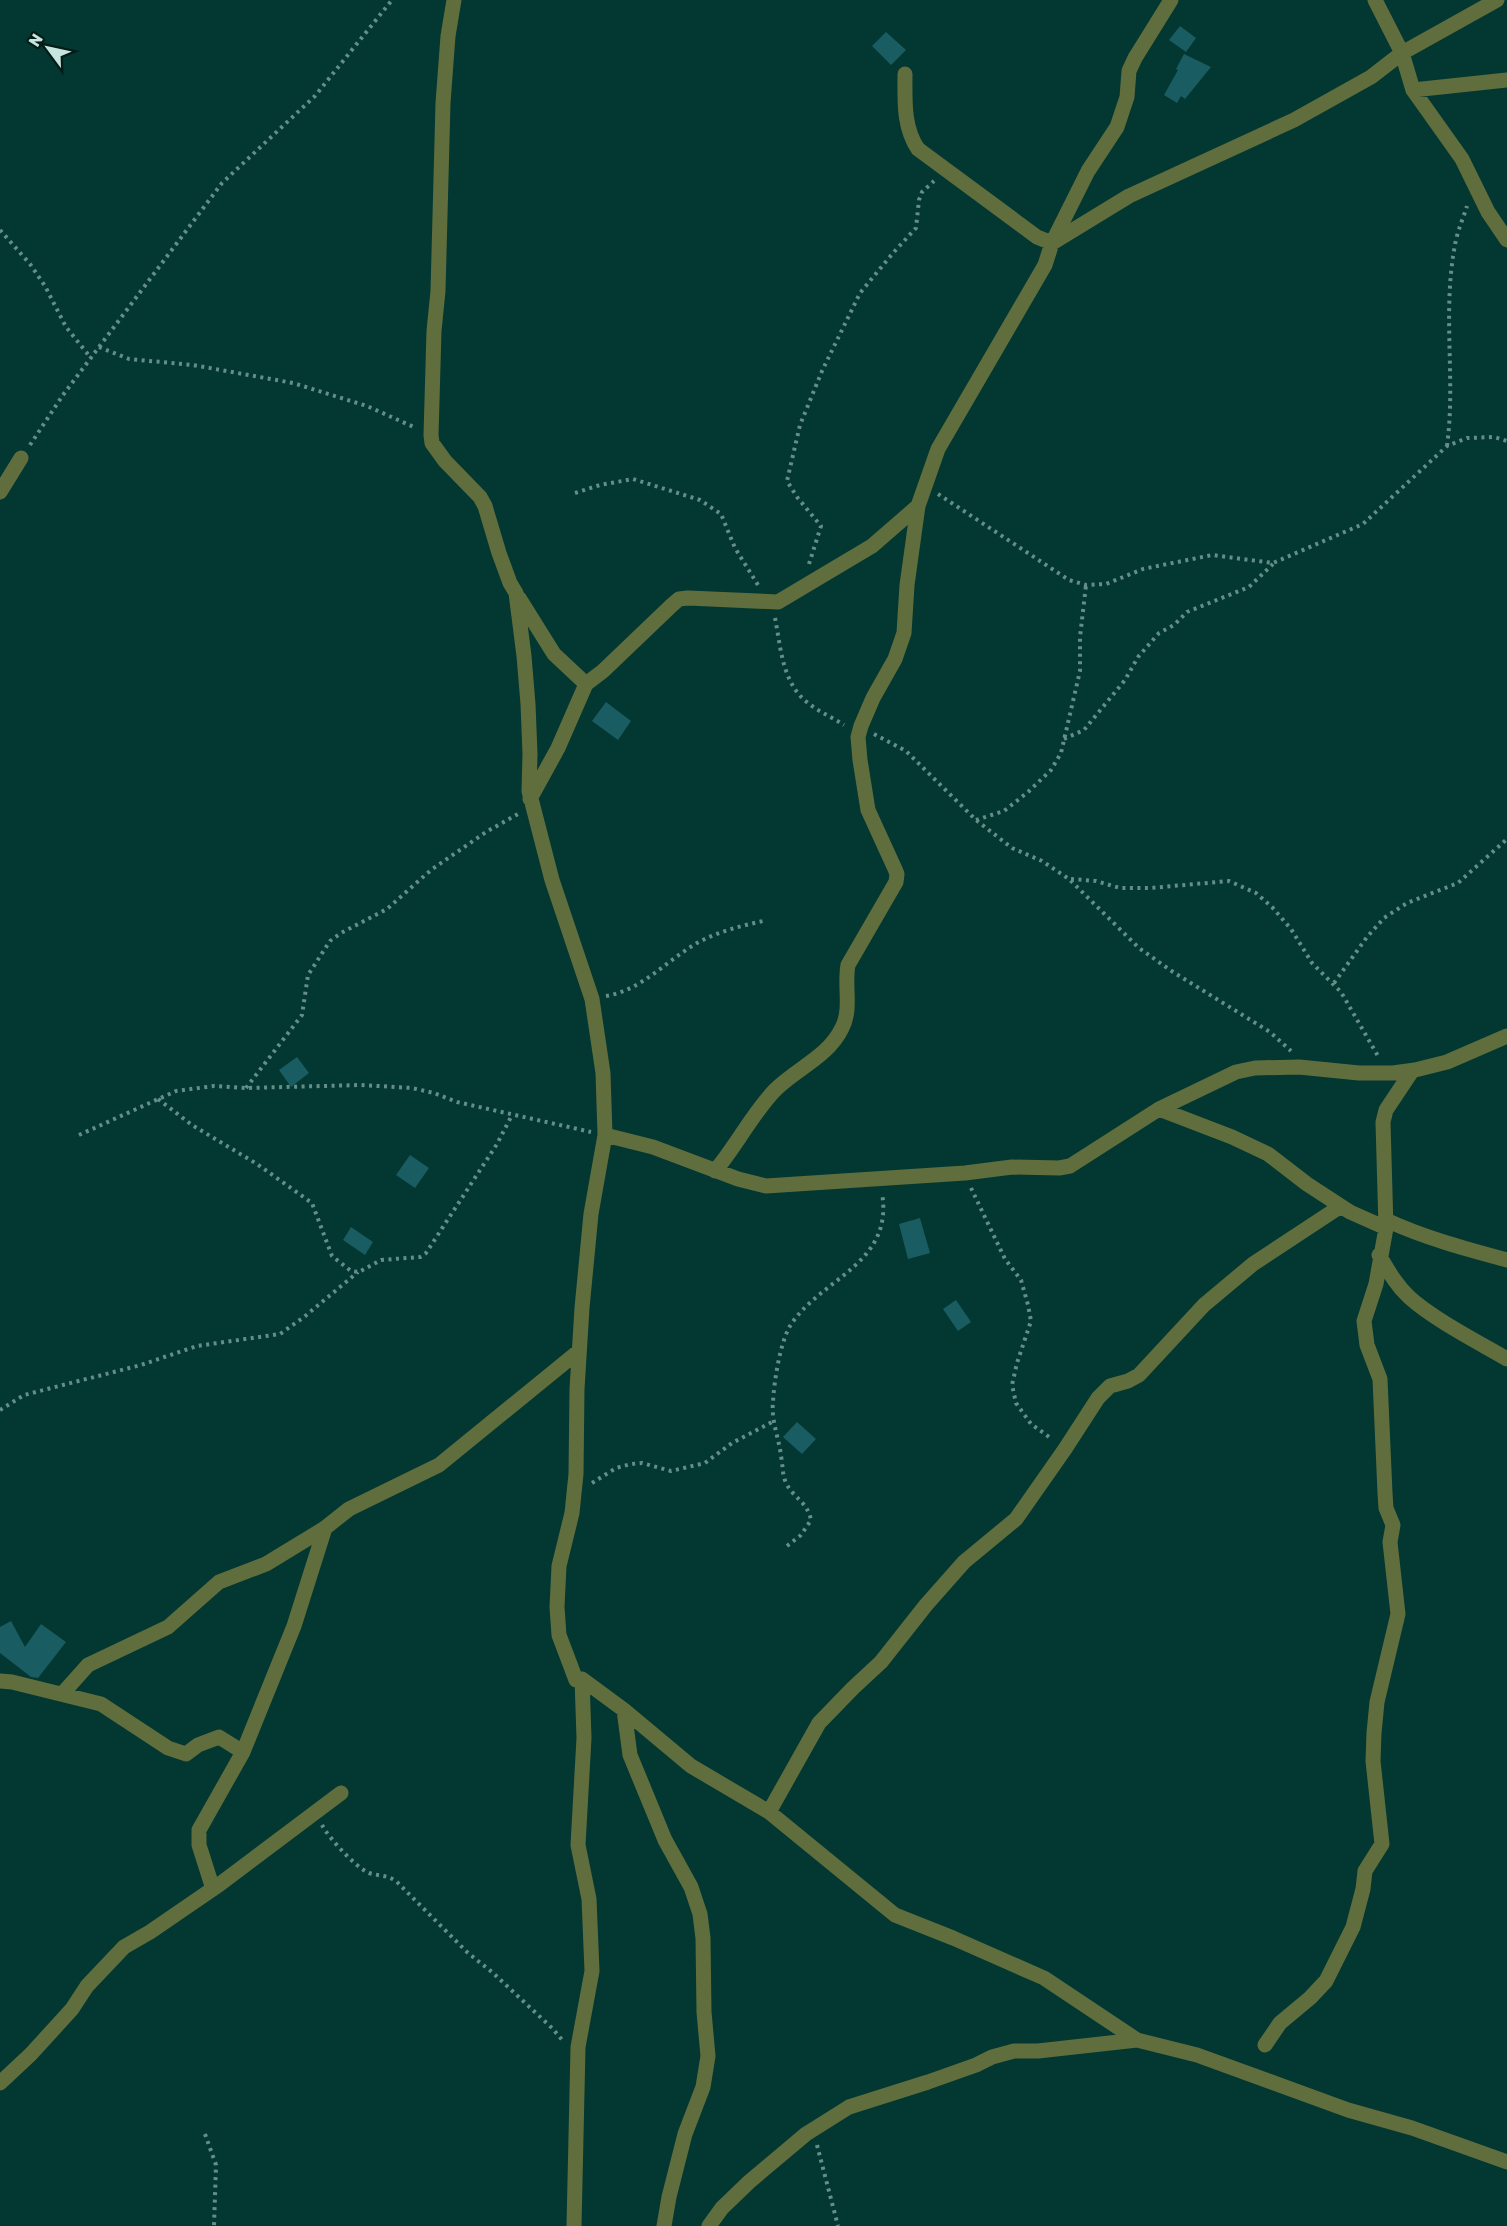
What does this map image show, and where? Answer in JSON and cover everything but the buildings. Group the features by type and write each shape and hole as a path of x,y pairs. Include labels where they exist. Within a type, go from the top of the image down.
{"street":[{"path":"454,0 448,36 444,103 438,291 434,331 432,443 445,461 480,497 488,514 510,584 554,654 586,684"},
{"path":"715,1171 732,1151 760,1107 782,1084 827,1049 843,1027 848,965 896,882 897,874 868,810 860,760 860,732 873,698 895,659 904,633 918,506 924,485 938,449 1045,265 1052,243 1088,171 1117,127 1127,97 1129,72 1135,58 1172,0"},
{"path":"1375,0 1402,53 1413,90 1462,159 1488,212 1507,240"},
{"path":"1052,243 1129,196 1294,120 1371,77 1402,53 1497,0"},
{"path":"905,74 905,116 911,140 918,149 1037,237 1052,243"},
{"path":"1413,90 1507,80"},
{"path":"0,492 21,458"},
{"path":"531,803 586,684 603,671 679,599 778,602 872,546 918,506"},
{"path":"516,592 527,694 531,803 552,880 592,999 603,1073 605,1135 591,1214 579,1352 576,1474 573,1503 559,1566 557,1607 560,1635 576,1680 582,1679 624,1710 691,1766 769,1812 895,1915 1044,1978 1137,2040 1197,2055 1348,2110 1412,2128 1507,2162"},
{"path":"605,1135 653,1147 715,1171 766,1186 965,1173 1012,1167 1059,1168 1070,1166 1159,1109 1236,1072 1276,1066 1391,1074 1447,1062 1507,1036"},
{"path":"1265,2045 1280,2023 1326,1981 1353,1926 1365,1871 1382,1844 1373,1761 1374,1733 1377,1702 1398,1614 1390,1542 1393,1525 1386,1508 1384,1493 1380,1380 1367,1345 1364,1321 1376,1284 1386,1224 1383,1122 1386,1110 1412,1071"},
{"path":"1159,1109 1232,1137 1268,1154 1341,1206 1386,1224 1456,1247 1507,1260"},
{"path":"769,1812 819,1723 881,1662 964,1562 1016,1519 1098,1398 1110,1386 1139,1375 1204,1305 1253,1264 1341,1206"},
{"path":"1379,1256 1392,1278 1409,1298 1507,1359"},
{"path":"63,1693 88,1665 168,1627 219,1582 266,1564 325,1528 349,1509 439,1466 579,1352"},
{"path":"213,1889 199,1845 199,1830 243,1752 294,1626 325,1528"},
{"path":"574,2226 577,2058 592,1971 589,1899 578,1845 584,1738 582,1679"},
{"path":"0,1681 63,1693 101,1704 168,1748 186,1754 198,1745 219,1737 243,1752"},
{"path":"624,1710 630,1755 665,1840 691,1887 700,1914 703,1938 704,2013 708,2056 703,2087 683,2143 664,2226"},
{"path":"0,2083 31,2054 72,2009 87,1986 124,1947 213,1889 340,1793"},
{"path":"709,2226 742,2188 813,2130 849,2107 1014,2051 1038,2051 1137,2040"}],"path":[{"path":"21,458 46,418 222,183 315,96 392,0"},
{"path":"802,587 821,526 787,481 800,425 822,371 860,293 916,228 917,207 922,192 946,171"},
{"path":"1447,446 1450,421 1449,311 1455,244 1474,185"},
{"path":"0,230 30,264 45,286 66,327 91,358"},
{"path":"99,347 129,359 193,365 293,383 368,406 431,435"},
{"path":"1064,740 1084,730 1125,680 1138,657 1159,633 1174,625 1187,612 1249,587 1273,563 1363,524 1447,446 1467,438 1494,437 1507,441"},
{"path":"575,493 600,484 633,479 700,500 721,514 735,548 757,584 772,602 790,684 809,704 860,732 906,752 976,820 1012,848 1042,861 1070,879 1139,948 1173,972 1270,1032 1307,1067"},
{"path":"924,485 1069,580 1086,585 1107,584 1143,569 1212,555 1273,563"},
{"path":"976,820 1004,811 1051,770 1061,753 1080,671 1080,637 1086,585"},
{"path":"246,1089 302,1015 308,975 330,941 387,909 431,870 531,803"},
{"path":"1333,983 1384,918 1407,903 1458,883 1507,839"},
{"path":"1070,879 1096,881 1120,888 1151,888 1229,881 1256,894 1272,907 1291,929 1312,963 1341,992 1377,1055 1391,1074"},
{"path":"592,999 612,996 637,986 675,957 711,936 763,921"},
{"path":"79,1135 176,1091 214,1086 246,1089 361,1085 412,1088 512,1115 605,1135"},
{"path":"158,1099 192,1125 257,1164 312,1203 332,1256 351,1271 358,1272"},
{"path":"0,1410 24,1395 141,1365 196,1346 280,1334 358,1272 381,1260 420,1257 426,1253 497,1144 512,1115"},
{"path":"965,1173 1005,1259 1021,1280 1028,1305 1031,1320 1012,1385 1016,1403 1031,1424 1065,1449"},
{"path":"787,1546 801,1535 811,1520 806,1505 785,1481 772,1403 776,1377 790,1327 810,1303 865,1257 876,1240 882,1222 884,1202 880,1178"},
{"path":"573,1503 583,1490 616,1468 642,1463 671,1471 705,1463 732,1443 774,1421"},
{"path":"315,1813 329,1838 362,1869 370,1873 389,1876 396,1881 468,1953 492,1972 552,2028 577,2058"},
{"path":"813,2130 838,2226"},
{"path":"205,2134 216,2165 214,2226"}]}
